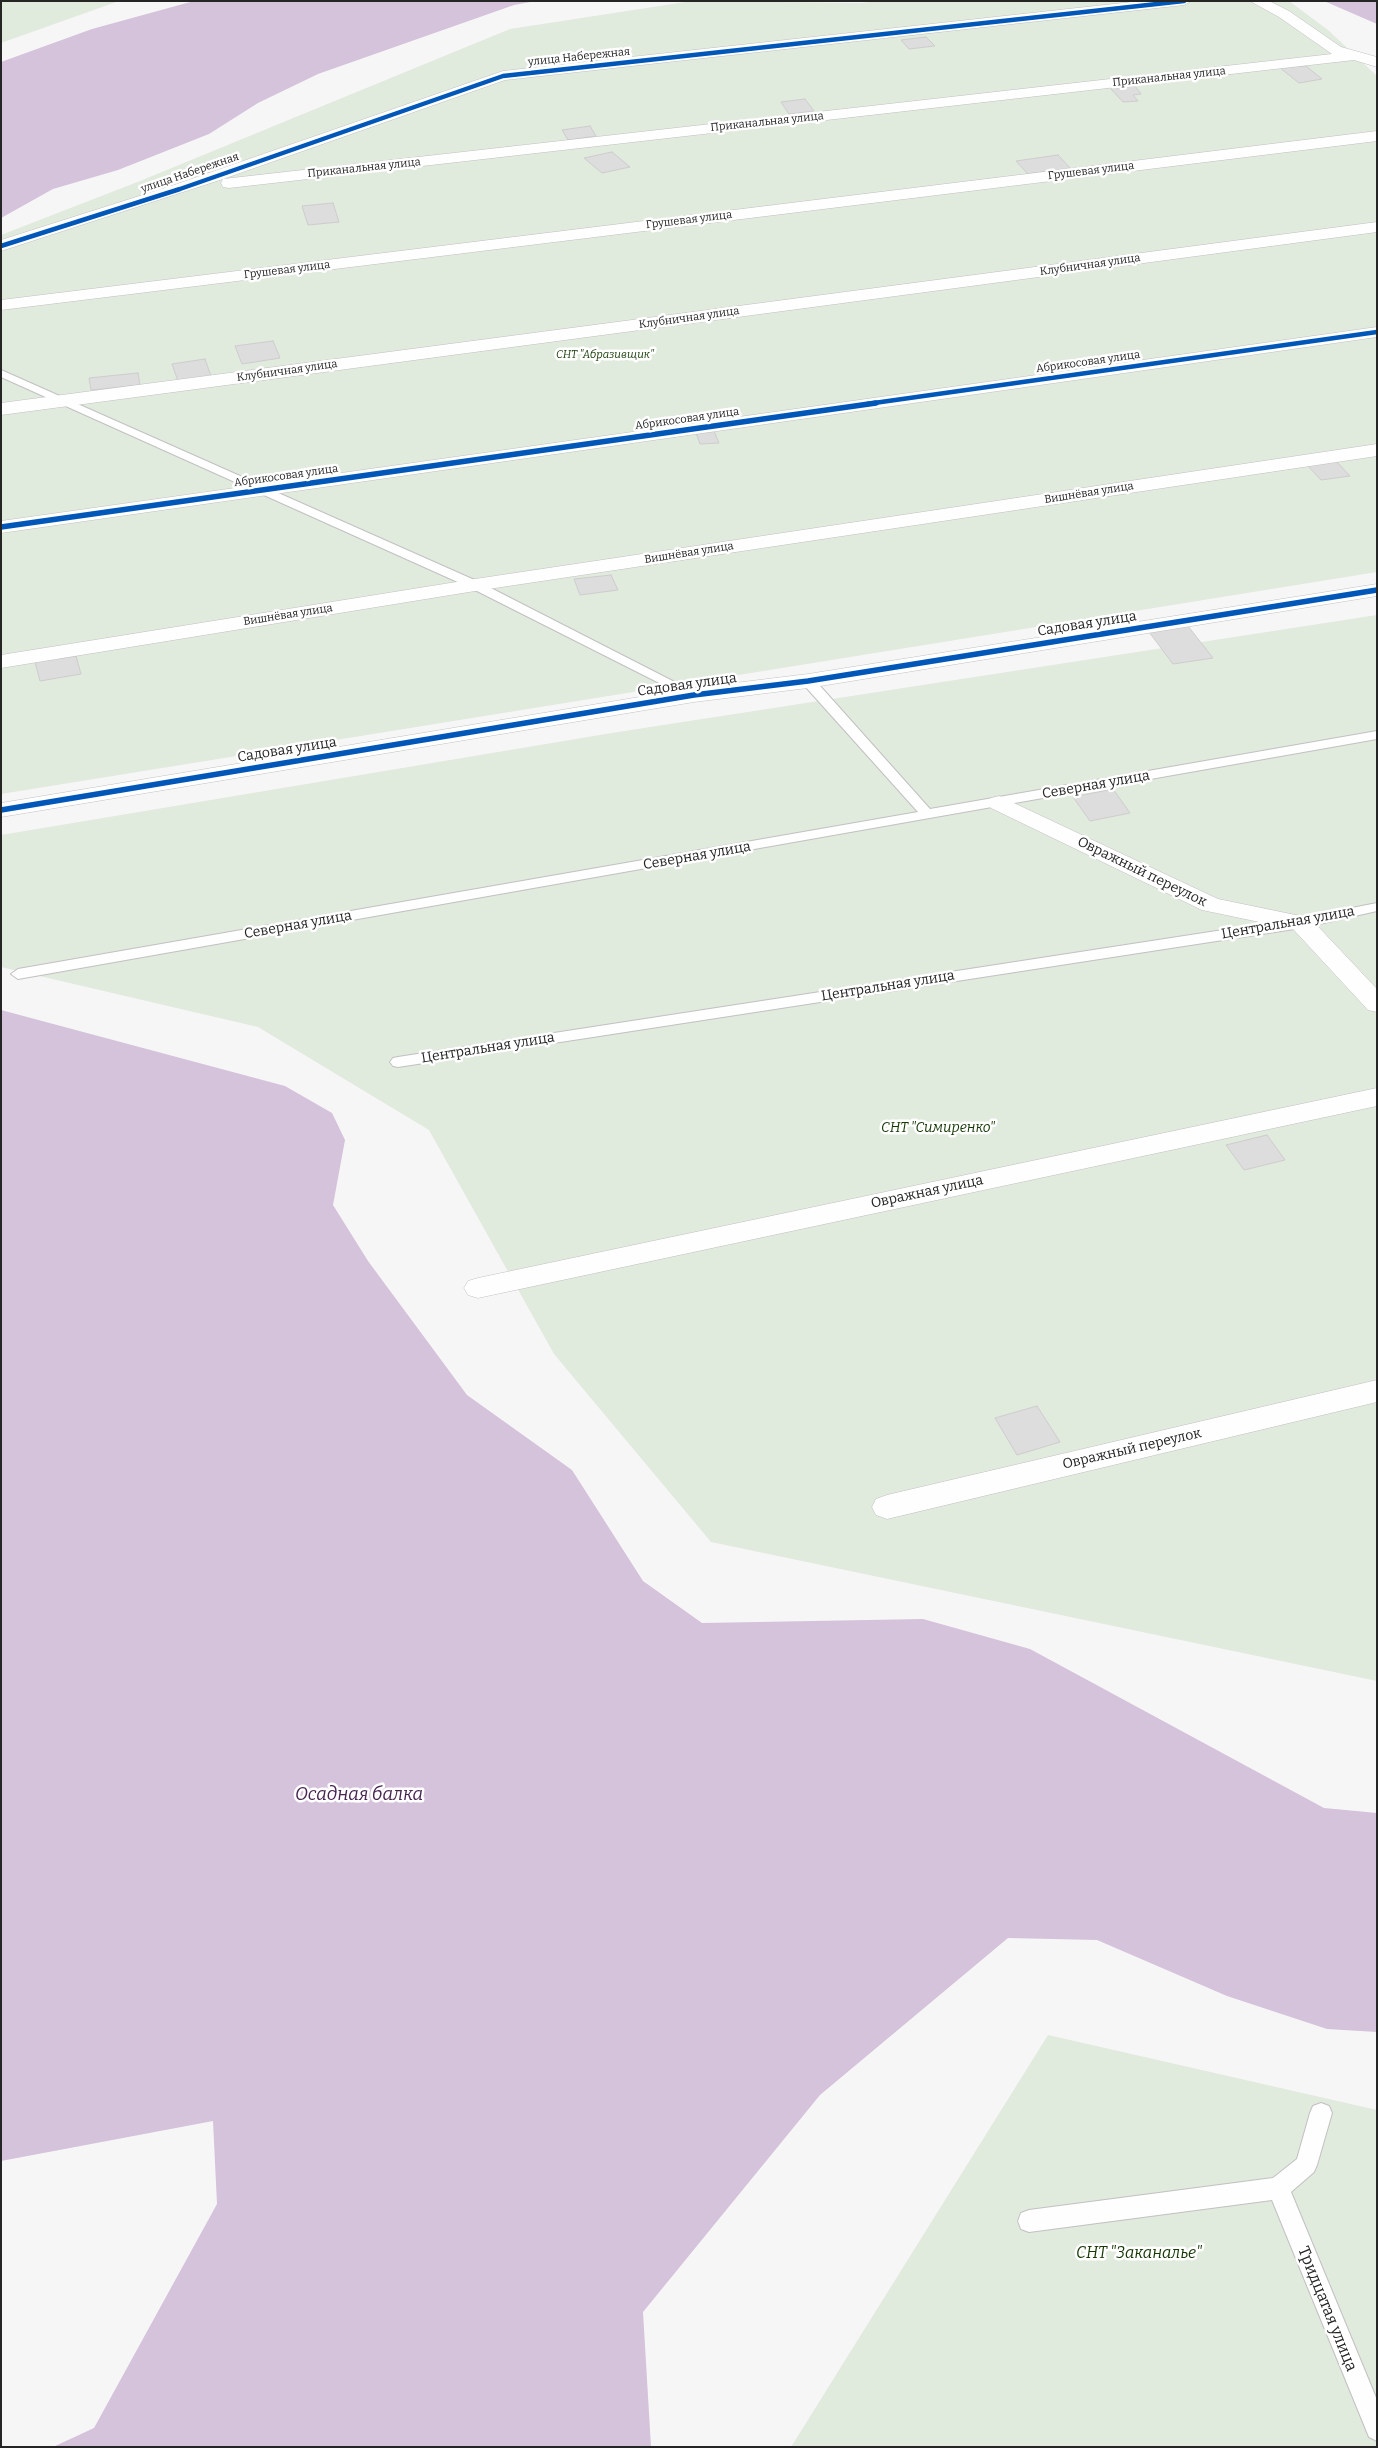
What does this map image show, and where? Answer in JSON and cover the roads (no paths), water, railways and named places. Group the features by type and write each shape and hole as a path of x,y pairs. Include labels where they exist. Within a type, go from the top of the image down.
{"street":[{"name":"улица Набережная","path":"1,246 180,188 503,76 1184,1"},
{"path":"1257,1 1284,14 1336,50 1377,62"},
{"name":"Приканальная улица","path":"180,188 1353,56"},
{"name":"Грушевая улица","path":"1,305 1377,136"},
{"name":"Клубничная улица","path":"1,409 1377,228"},
{"name":"Абрикосовая улица","path":"1,527 1377,332"},
{"name":"Вишнёвая улица","path":"1,662 475,585 1377,450"},
{"name":"Садовая улица","path":"1,810 694,695 808,681 1377,590"},
{"name":"Овражный переулок","path":"999,803 1211,905 1301,922"},
{"path":"1301,922 1377,1004"},
{"name":"Овражная улица","path":"478,1288 1377,1097"},
{"name":"Овражный переулок","path":"888,1507 1377,1391"}],"lane":[{"path":"1,373 267,490 475,585 694,695"},
{"path":"808,681 928,815"},
{"name":"Северная улица","path":"18,974 999,803 1377,735"},
{"name":"Центральная улица","path":"398,1062 1301,922 1377,907"},
{"path":"1029,2221 1278,2188 1306,2165 1321,2113"},
{"name":"Тридцатая улица","path":"1278,2188 1377,2430"}],"water":[{"path":"194,1 536,1 514,5 318,74 258,103 209,134 118,170 53,189 1,218 1,62 92,29"},
{"path":"1324,1 1377,1 1377,24"},
{"name":"Осадная балка","path":"1,1010 285,1086 332,1113 345,1140 333,1205 368,1261 467,1395 572,1470 643,1581 702,1623 923,1619 1030,1649 1324,1808 1377,1813 1377,2032 1327,2029 1227,1996 1097,1940 1008,1938 820,2095 643,2312 651,2447 53,2447 94,2428 217,2204 213,2121 1,2161"}],"park label":[{"name":"СНТ \"Абразивщик\"","path":"605,355"},
{"name":"СНТ \"Симиренко\"","path":"938,1128"},
{"name":"СНТ \"Заканалье\"","path":"1139,2254"}]}
